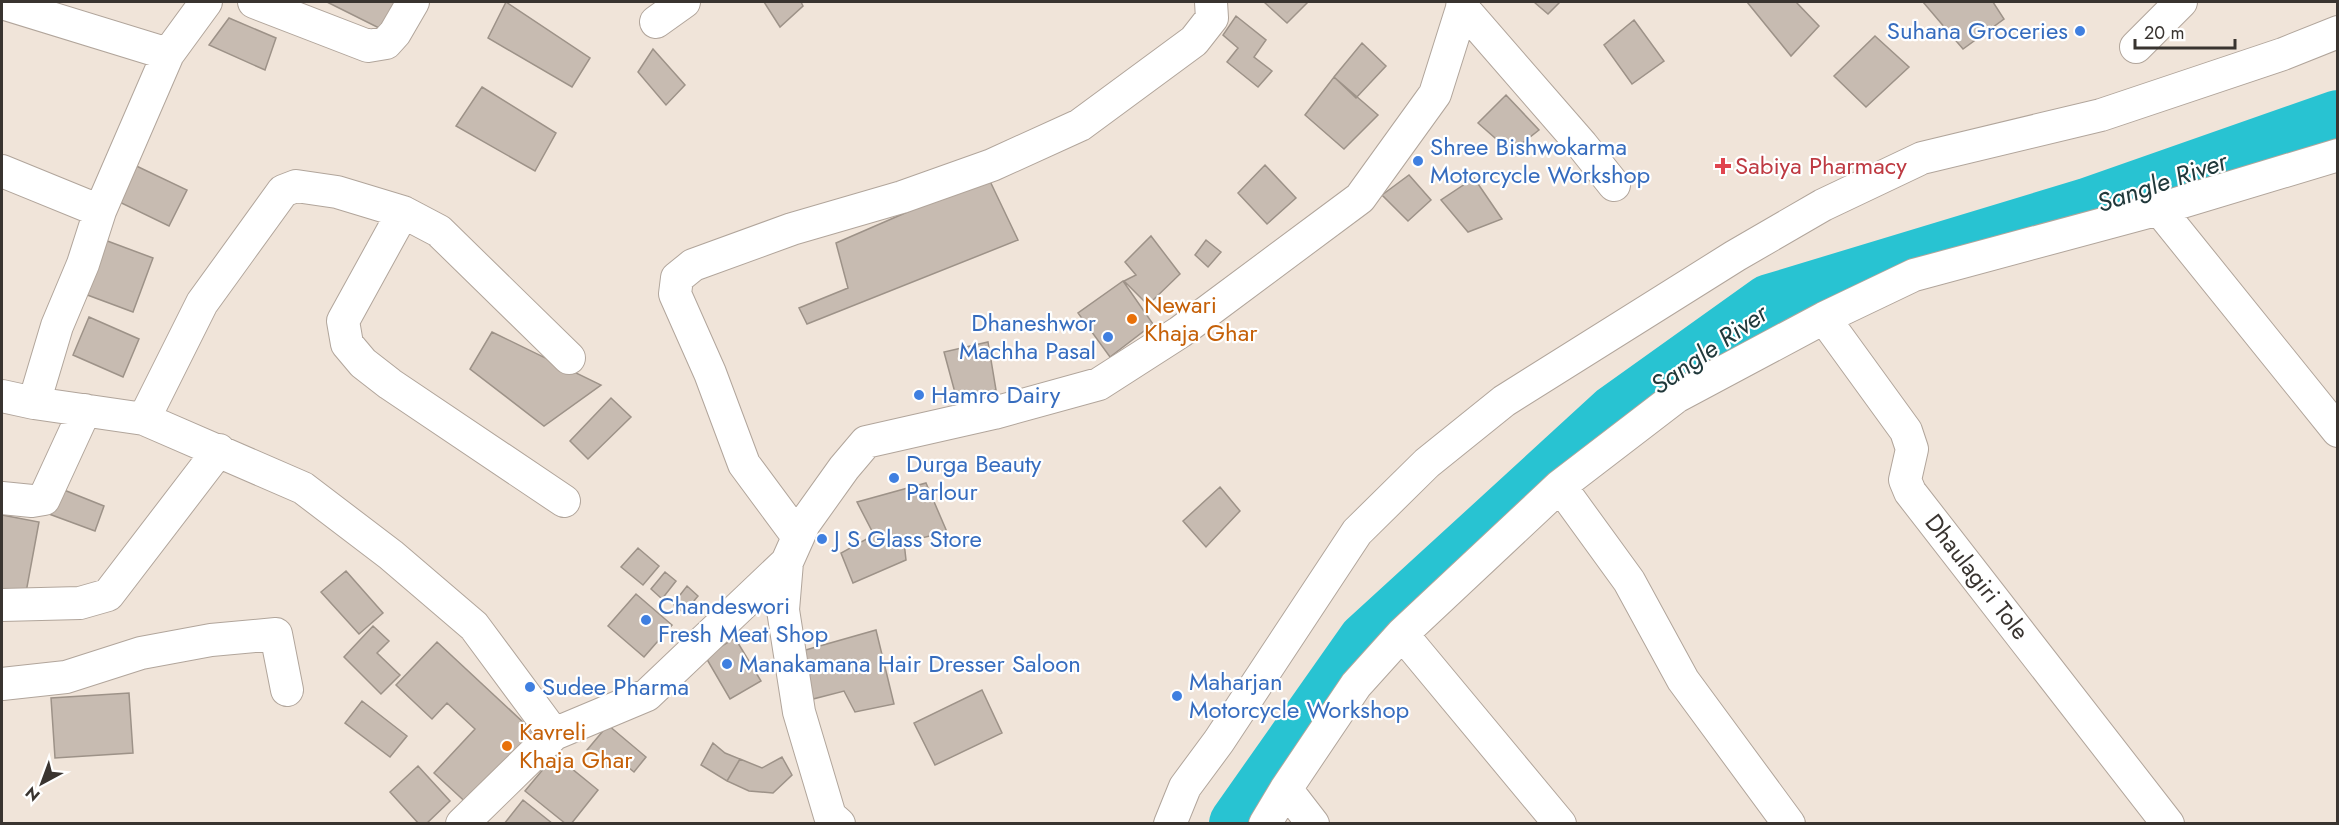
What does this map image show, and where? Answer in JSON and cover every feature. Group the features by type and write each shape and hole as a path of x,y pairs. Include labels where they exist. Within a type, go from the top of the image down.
{"street":[{"path":"34,403 57,326 83,264 100,211 168,54 206,2"},
{"path":"254,2 368,46 386,43 395,33 413,2"},
{"path":"656,22 684,2"},
{"path":"793,549 744,464 710,373 675,294 677,278 693,265 792,229 902,197 992,165 1080,125 1194,41 1212,18 1211,2"},
{"path":"2136,47 2181,2"},
{"path":"2,3 168,54"},
{"path":"839,824 830,816 799,712 783,610 793,549 804,524 844,468 866,442 994,413 1099,384 1180,332 1360,198 1435,94 1463,4"},
{"path":"1463,4 1614,185"},
{"path":"1170,824 1185,787 1226,731 1357,532 1427,463 1504,401 1735,256 1824,205 1922,158 2101,115 2283,54 2337,32"},
{"path":"1265,824 1356,685 1402,634 1560,486 1676,397 1824,318 1914,275 2159,209 2337,155"},
{"path":"2,171 100,211"},
{"path":"144,419 202,303 283,191 296,186 337,192 403,212 439,231 570,358"},
{"path":"2159,209 2337,431"},
{"path":"403,212 344,321 348,344 363,363 390,384 564,501"},
{"name":"Dhaulagiri Tole","path":"1824,318 1906,431 1912,449 1905,480 1910,492 2168,824"},
{"path":"2,396 144,419 303,488 391,555 474,626 554,734"},
{"path":"2,498 32,501 44,499 85,410"},
{"path":"2,605 80,603 108,595 219,450"},
{"path":"1560,486 1629,581 1683,680 1788,824"},
{"path":"462,824 554,734 647,695 793,549"},
{"path":"2,684 66,677 153,651 211,640 276,634 286,690"},
{"path":"1402,634 1560,824"},
{"path":"1286,789 1313,824"}],"building":[{"path":"327,2 400,2 385,31"},
{"path":"506,2 590,58 572,87 488,38"},
{"path":"764,2 801,2 803,6 780,27"},
{"path":"1264,2 1308,2 1287,23"},
{"path":"1534,2 1560,2 1548,14"},
{"path":"1747,2 1796,2 1819,26 1791,56"},
{"path":"1923,2 1993,2 2004,19 1963,49"},
{"path":"1236,16 1266,40 1254,57 1272,71 1258,87 1227,62 1238,48 1223,35"},
{"path":"229,18 276,38 265,70 209,45"},
{"path":"1634,20 1664,61 1632,84 1604,45"},
{"path":"1875,36 1909,67 1866,107 1834,76"},
{"path":"1362,43 1386,66 1356,98 1334,77"},
{"path":"653,49 685,85 666,105 638,72"},
{"path":"1334,77 1378,115 1344,149 1305,115"},
{"path":"482,87 556,133 535,171 456,126"},
{"path":"1506,95 1539,130 1511,152 1478,123"},
{"path":"128,162 187,190 169,226 111,198"},
{"path":"1265,165 1296,198 1267,224 1238,193"},
{"path":"1409,175 1431,200 1408,221 1382,195"},
{"path":"988,177 1018,240 807,324 799,308 848,288 836,243"},
{"path":"1474,178 1502,219 1468,232 1441,200"},
{"path":"1151,236 1180,274 1148,305 1124,281 1136,275 1125,262"},
{"path":"102,239 153,258 133,312 82,293"},
{"path":"1206,240 1221,252 1208,267 1195,255"},
{"path":"1123,281 1153,324 1110,357 1078,313"},
{"path":"89,317 139,339 123,377 73,355"},
{"path":"492,332 601,385 544,426 470,369"},
{"path":"988,342 996,390 957,400 944,352"},
{"path":"611,398 631,417 588,459 570,441"},
{"path":"926,483 947,532 904,542 906,560 853,583 841,553 874,535 857,502"},
{"path":"1220,487 1240,511 1206,547 1183,521"},
{"path":"59,488 104,506 95,531 49,514"},
{"path":"2,515 39,522 25,598 2,594"},
{"path":"638,548 659,566 643,585 621,567"},
{"path":"346,571 383,613 359,634 321,592"},
{"path":"665,572 676,581 662,599 651,589"},
{"path":"687,586 698,596 684,613 673,604"},
{"path":"636,594 672,625 644,657 608,626"},
{"path":"373,626 389,641 377,653 400,675 381,694 344,657"},
{"path":"876,630 894,704 855,712 844,691 813,699 795,653"},
{"path":"735,638 761,681 730,699 705,656"},
{"path":"437,642 539,737 472,808 434,773 475,729 447,703 432,719 396,685"},
{"path":"982,690 1002,733 935,765 914,723"},
{"path":"129,693 133,753 55,758 51,698"},
{"path":"362,701 407,736 390,757 345,723"},
{"path":"608,725 646,757 634,772 616,757 607,767 587,750"},
{"path":"713,743 725,753 740,759 727,781 701,765"},
{"path":"555,755 598,790 571,824 566,824 525,791"},
{"path":"782,757 792,775 773,793 749,791 727,781 740,759 762,768"},
{"path":"418,766 450,801 426,824 419,824 390,792"},
{"path":"523,800 553,824 504,824"}],"waterway":[{"name":"Sangle River","path":"1239,824 1367,642 1616,414 1770,304 2087,208 2338,120"}],"place":[{"name":"Suhana Groceries","path":"2080,31"},
{"name":"Shree Bishwokarma Motorcycle Workshop","path":"1418,161"},
{"name":"Sabiya Pharmacy","path":"1723,166"},
{"name":"Newari Khaja Ghar","path":"1132,319"},
{"name":"Dhaneshwor Machha Pasal","path":"1108,337"},
{"name":"Hamro Dairy","path":"919,395"},
{"name":"Durga Beauty Parlour","path":"894,478"},
{"name":"J S Glass Store","path":"822,539"},
{"name":"Chandeswori Fresh Meat Shop","path":"646,620"},
{"name":"Manakamana Hair Dresser Saloon","path":"727,664"},
{"name":"Sudee Pharma","path":"530,687"},
{"name":"Maharjan Motorcycle Workshop","path":"1177,696"},
{"name":"Kavreli Khaja Ghar","path":"507,746"}]}
